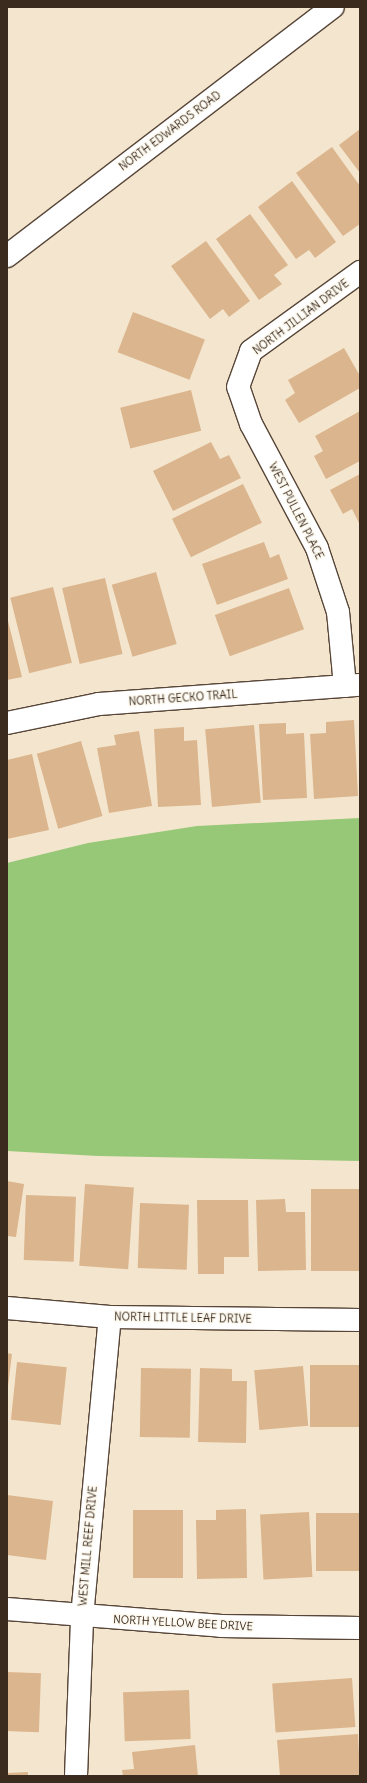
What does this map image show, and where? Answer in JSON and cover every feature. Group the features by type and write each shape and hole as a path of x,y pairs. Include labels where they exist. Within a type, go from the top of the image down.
{"street":[{"name":"NORTH EDWARDS ROAD","path":"7,256 333,7"},
{"name":"NORTH JILLIAN DRIVE","path":"238,387 251,352 360,272"},
{"name":"WEST PULLEN PLACE","path":"238,387 252,424 317,548 338,612 353,686"},
{"name":"NORTH GECKO TRAIL","path":"7,723 99,704 353,686"},
{"name":"NORTH LITTLE LEAF DRIVE","path":"7,1308 110,1317 360,1320"},
{"name":"WEST MILL REEF DRIVE","path":"76,1776 82,1617 110,1317"},
{"name":"NORTH YELLOW BEE DRIVE","path":"7,1609 82,1617 221,1626 360,1628"}],"green space":[{"path":"360,818 360,1161 98,1156 7,1151 7,863 88,843 197,826"}],"building":[{"path":"360,129 360,173 339,145"},
{"path":"332,147 360,186 360,224 343,236 296,173"},
{"path":"292,181 336,242 315,258 309,250 296,259 258,207"},
{"path":"250,214 288,265 274,275 282,284 259,300 216,239"},
{"path":"206,241 250,301 229,317 223,309 210,319 171,266"},
{"path":"133,312 205,340 189,380 118,352"},
{"path":"344,348 360,376 360,388 299,423 285,400 295,393 288,380"},
{"path":"191,390 201,431 130,448 120,408"},
{"path":"360,411 360,461 326,479 314,456 323,451 315,436"},
{"path":"211,442 220,459 229,455 241,478 173,511 153,471"},
{"path":"360,474 360,525 352,509 343,514 330,490"},
{"path":"243,484 262,523 191,557 172,519"},
{"path":"264,542 270,558 279,554 288,579 217,605 202,564"},
{"path":"156,572 177,644 132,657 112,585"},
{"path":"105,578 123,654 80,664 62,588"},
{"path":"53,587 72,663 29,673 10,598"},
{"path":"289,588 304,629 230,656 215,615"},
{"path":"7,617 22,677 7,680"},
{"path":"354,720 358,796 314,799 310,734 326,733 326,722"},
{"path":"286,723 286,734 304,733 307,798 263,800 259,724"},
{"path":"254,725 261,803 212,807 205,729"},
{"path":"184,727 184,741 197,740 201,805 158,807 154,729"},
{"path":"139,731 152,806 109,813 97,748 116,745 114,735"},
{"path":"81,741 102,816 58,829 37,754"},
{"path":"32,754 49,830 7,839 7,760"},
{"path":"7,1181 24,1184 16,1237 7,1236"},
{"path":"85,1184 134,1187 128,1269 79,1266"},
{"path":"311,1189 360,1189 360,1271 311,1271"},
{"path":"26,1195 76,1197 74,1262 24,1260"},
{"path":"285,1199 286,1212 305,1212 306,1270 258,1271 256,1200"},
{"path":"197,1200 248,1200 249,1257 224,1257 224,1274 198,1274"},
{"path":"140,1203 189,1205 187,1270 138,1268"},
{"path":"7,1353 12,1354 8,1386 7,1386"},
{"path":"17,1362 67,1367 61,1425 11,1420"},
{"path":"310,1365 360,1365 360,1427 310,1427"},
{"path":"303,1366 308,1426 259,1430 254,1370"},
{"path":"141,1368 191,1369 190,1438 140,1437"},
{"path":"200,1368 232,1369 232,1381 247,1381 246,1443 198,1442"},
{"path":"7,1495 53,1501 46,1560 7,1555"},
{"path":"246,1509 247,1578 197,1579 196,1520 216,1520 216,1510"},
{"path":"133,1510 183,1510 183,1578 133,1578"},
{"path":"309,1512 312,1577 263,1579 260,1515"},
{"path":"316,1513 360,1513 360,1571 316,1571"},
{"path":"7,1672 41,1673 39,1732 7,1731"},
{"path":"352,1678 355,1727 276,1732 272,1684"},
{"path":"189,1690 191,1739 125,1741 123,1692"},
{"path":"358,1734 360,1776 280,1776 277,1740"},
{"path":"195,1745 198,1776 123,1776 122,1770 134,1769 132,1752"},
{"path":"28,1772 28,1776 7,1776 7,1773"}]}
